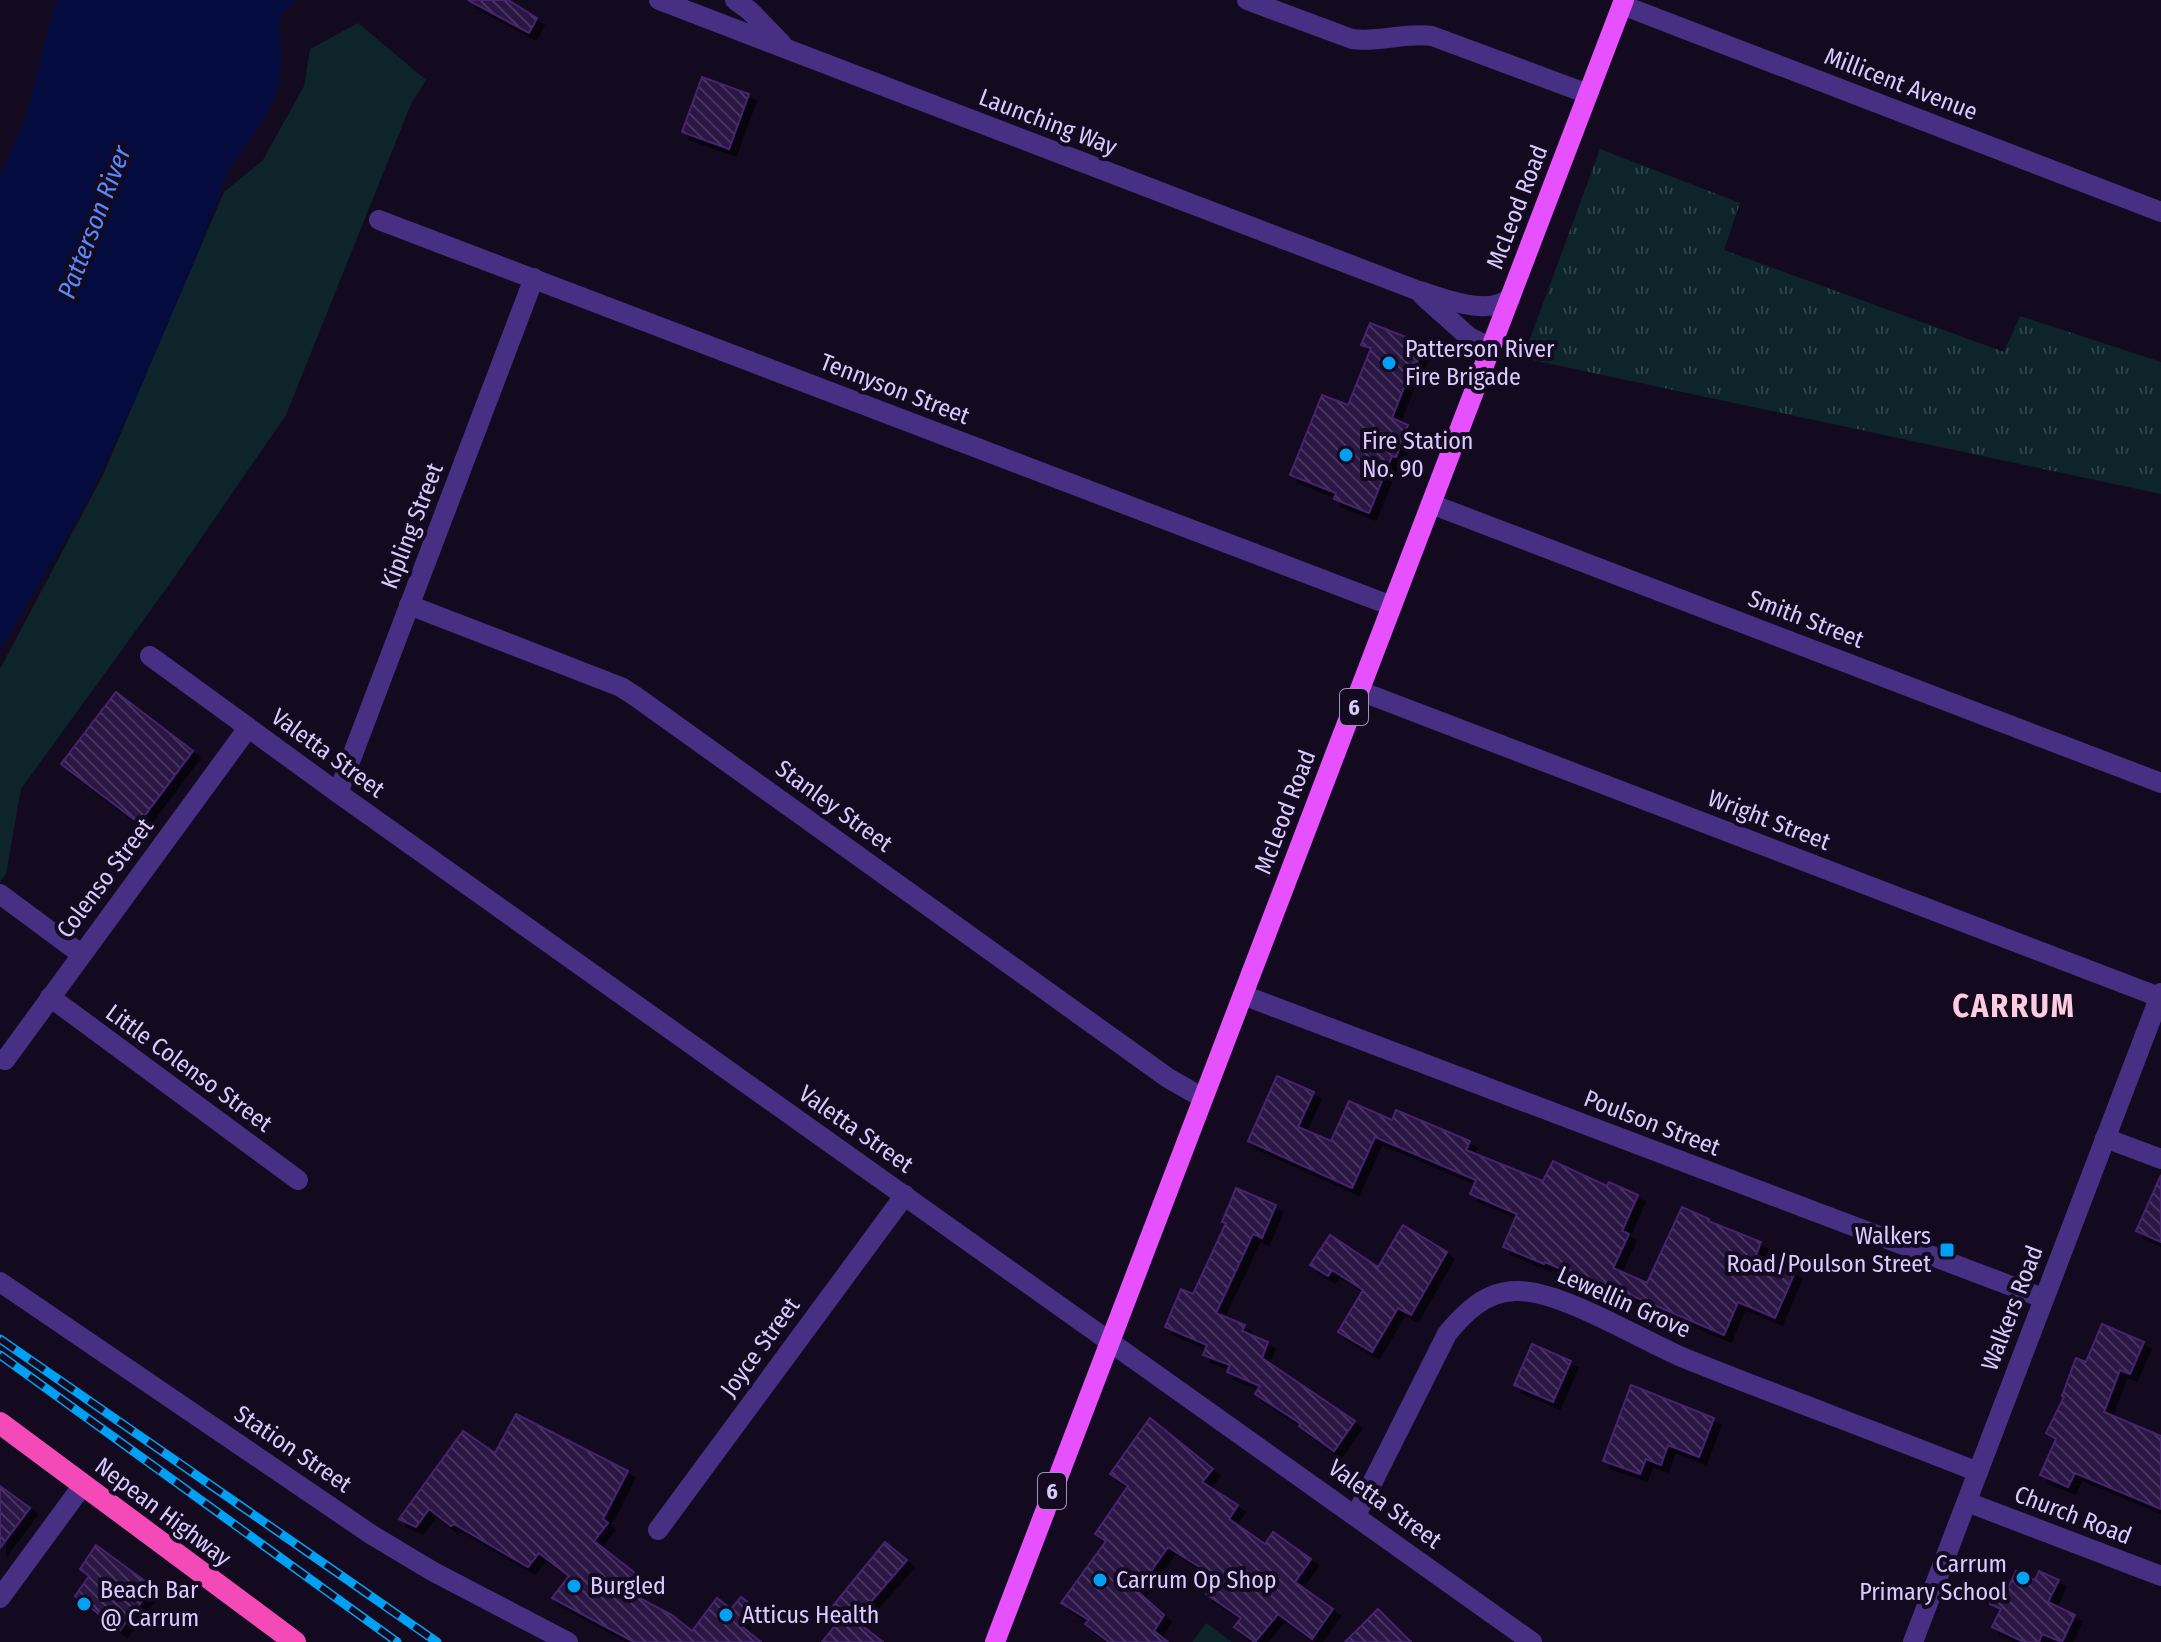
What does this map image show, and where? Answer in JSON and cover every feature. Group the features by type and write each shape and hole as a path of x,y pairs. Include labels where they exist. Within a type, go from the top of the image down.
{"highway":[{"name":"Nepean Highway","path":"0,1423 295,1642"}],"main road":[{"name":"McLeod Road","path":"995,1642 1623,3"}],"street":[{"name":"Launching Way","path":"659,0 1419,291 1485,306 1497,305 1510,298"},
{"path":"735,0 784,46 803,57"},
{"path":"1247,0 1352,39 1364,41 1411,35 1432,36 1588,94"},
{"name":"Millicent Avenue","path":"1623,3 2161,212"},
{"name":"Tennyson Street","path":"379,220 1392,606"},
{"name":"Kipling Street","path":"338,793 534,278"},
{"name":"Launching Way","path":"1419,291 1469,337 1491,348"},
{"name":"Smith Street","path":"1431,504 2161,783"},
{"name":"Stanley Street","path":"409,605 621,687 1168,1078 1203,1098"},
{"name":"Valetta Street","path":"150,656 1532,1642"},
{"name":"Wright Street","path":"1360,691 2160,995"},
{"name":"Colenso Street","path":"5,1060 248,728"},
{"path":"0,894 81,954"},
{"name":"Poulson Street","path":"1243,995 2043,1298"},
{"name":"Walkers Road","path":"1913,1642 2160,995"},
{"name":"Little Colenso Street","path":"50,997 298,1180"},
{"path":"2105,1138 2161,1159"},
{"name":"Joyce Street","path":"658,1530 905,1195"},
{"name":"Station Street","path":"0,1282 372,1535 432,1571 568,1642"},
{"name":"Lewellin Grove","path":"1356,1515 1447,1334 1463,1314 1483,1300 1513,1290 1542,1292 1681,1356 1978,1472"},
{"path":"0,1598 83,1485"},
{"name":"Church Road","path":"1967,1502 2161,1576"}],"green space":[{"path":"358,23 426,80 411,104 286,415 171,582 21,789 6,874 0,882 0,669 103,475 224,192 263,160 304,86 310,49"},
{"path":"1600,149 1740,203 1724,250 2004,352 2020,316 2161,362 2161,494 1523,358"},
{"path":"1206,1623 1232,1642 1192,1642"}],"water":[{"name":"Patterson River","path":"56,0 298,0 281,13 282,61 277,93 265,118 229,169 135,400 87,502 0,650 0,175 26,116"}],"building":[{"path":"468,0 508,0 537,18 529,33"},
{"path":"702,77 749,94 729,149 682,132"},
{"path":"1370,323 1424,344 1392,418 1408,425 1369,513 1334,499 1336,493 1290,475 1322,395 1348,405 1371,348 1361,345"},
{"path":"116,692 193,751 139,823 61,764"},
{"path":"1277,1076 1314,1092 1298,1127 1331,1141 1349,1101 1392,1120 1396,1110 1470,1141 1466,1150 1543,1181 1553,1161 1607,1186 1609,1182 1638,1195 1622,1231 1629,1234 1613,1268 1647,1283 1682,1207 1761,1242 1756,1255 1795,1272 1775,1318 1738,1302 1724,1335 1605,1284 1604,1288 1503,1247 1517,1214 1470,1194 1476,1180 1375,1137 1352,1188 1248,1141"},
{"path":"2161,1175 2161,1242 2136,1231"},
{"path":"1236,1188 1276,1205 1262,1238 1253,1234 1216,1313 1245,1325 1242,1331 1268,1342 1262,1358 1355,1421 1334,1451 1299,1426 1301,1424 1255,1394 1260,1386 1227,1372 1230,1365 1203,1355 1207,1345 1165,1327 1181,1289 1193,1294 1226,1223 1222,1222"},
{"path":"1403,1225 1447,1252 1411,1315 1398,1308 1372,1352 1338,1332 1363,1290 1332,1270 1328,1276 1310,1265 1330,1235 1378,1267"},
{"path":"2102,1324 2144,1342 2130,1374 2120,1370 2104,1412 2161,1436 2161,1509 2075,1473 2068,1487 2040,1475 2056,1439 2046,1433 2064,1397 2076,1358 2086,1362"},
{"path":"1532,1344 1571,1361 1553,1402 1514,1385"},
{"path":"1631,1385 1714,1418 1699,1457 1668,1445 1661,1465 1646,1459 1640,1474 1603,1461"},
{"path":"516,1414 628,1471 603,1519 608,1523 594,1541 640,1577 628,1592 672,1615 692,1631 717,1598 731,1609 741,1597 754,1607 740,1625 761,1642 634,1642 552,1598 569,1576 539,1553 528,1567 454,1524 451,1526 429,1509 416,1527 399,1519 463,1431 495,1453"},
{"path":"1150,1418 1213,1469 1202,1482 1238,1505 1229,1519 1265,1544 1273,1532 1311,1559 1295,1582 1333,1609 1312,1639 1278,1614 1255,1642 1234,1627 1241,1618 1206,1594 1217,1578 1168,1547 1137,1591 1164,1615 1154,1631 1168,1642 1109,1642 1085,1624 1089,1620 1061,1603 1106,1541 1095,1534 1128,1486 1110,1474"},
{"path":"0,1486 30,1508 0,1548"},
{"path":"885,1542 907,1560 855,1620 883,1642 822,1642 842,1617 832,1607"},
{"path":"96,1545 153,1587 120,1630 75,1596 89,1576 80,1569"},
{"path":"2016,1571 2035,1580 2039,1571 2059,1580 2048,1602 2075,1615 2062,1642 2042,1634 2039,1642 2024,1642 1992,1627 2001,1609 1990,1604 2000,1582 2009,1586"},
{"path":"1378,1609 1411,1642 1345,1642"}],"railway":[{"path":"0,1339 437,1642"},
{"path":"0,1355 397,1642"}],"place":[{"name":"Patterson River Fire Brigade","path":"1389,363"},
{"name":"Fire Station No. 90","path":"1346,455"},
{"name":"Walkers Road/Poulson Street","path":"1947,1250"},
{"name":"Carrum Primary School","path":"2023,1578"},
{"name":"Carrum Op Shop","path":"1100,1580"},
{"name":"Burgled","path":"574,1586"},
{"name":"Beach Bar @ Carrum","path":"84,1604"},
{"name":"Atticus Health","path":"726,1615"}],"district":[{"name":"CARRUM","path":"2014,1006"}]}
